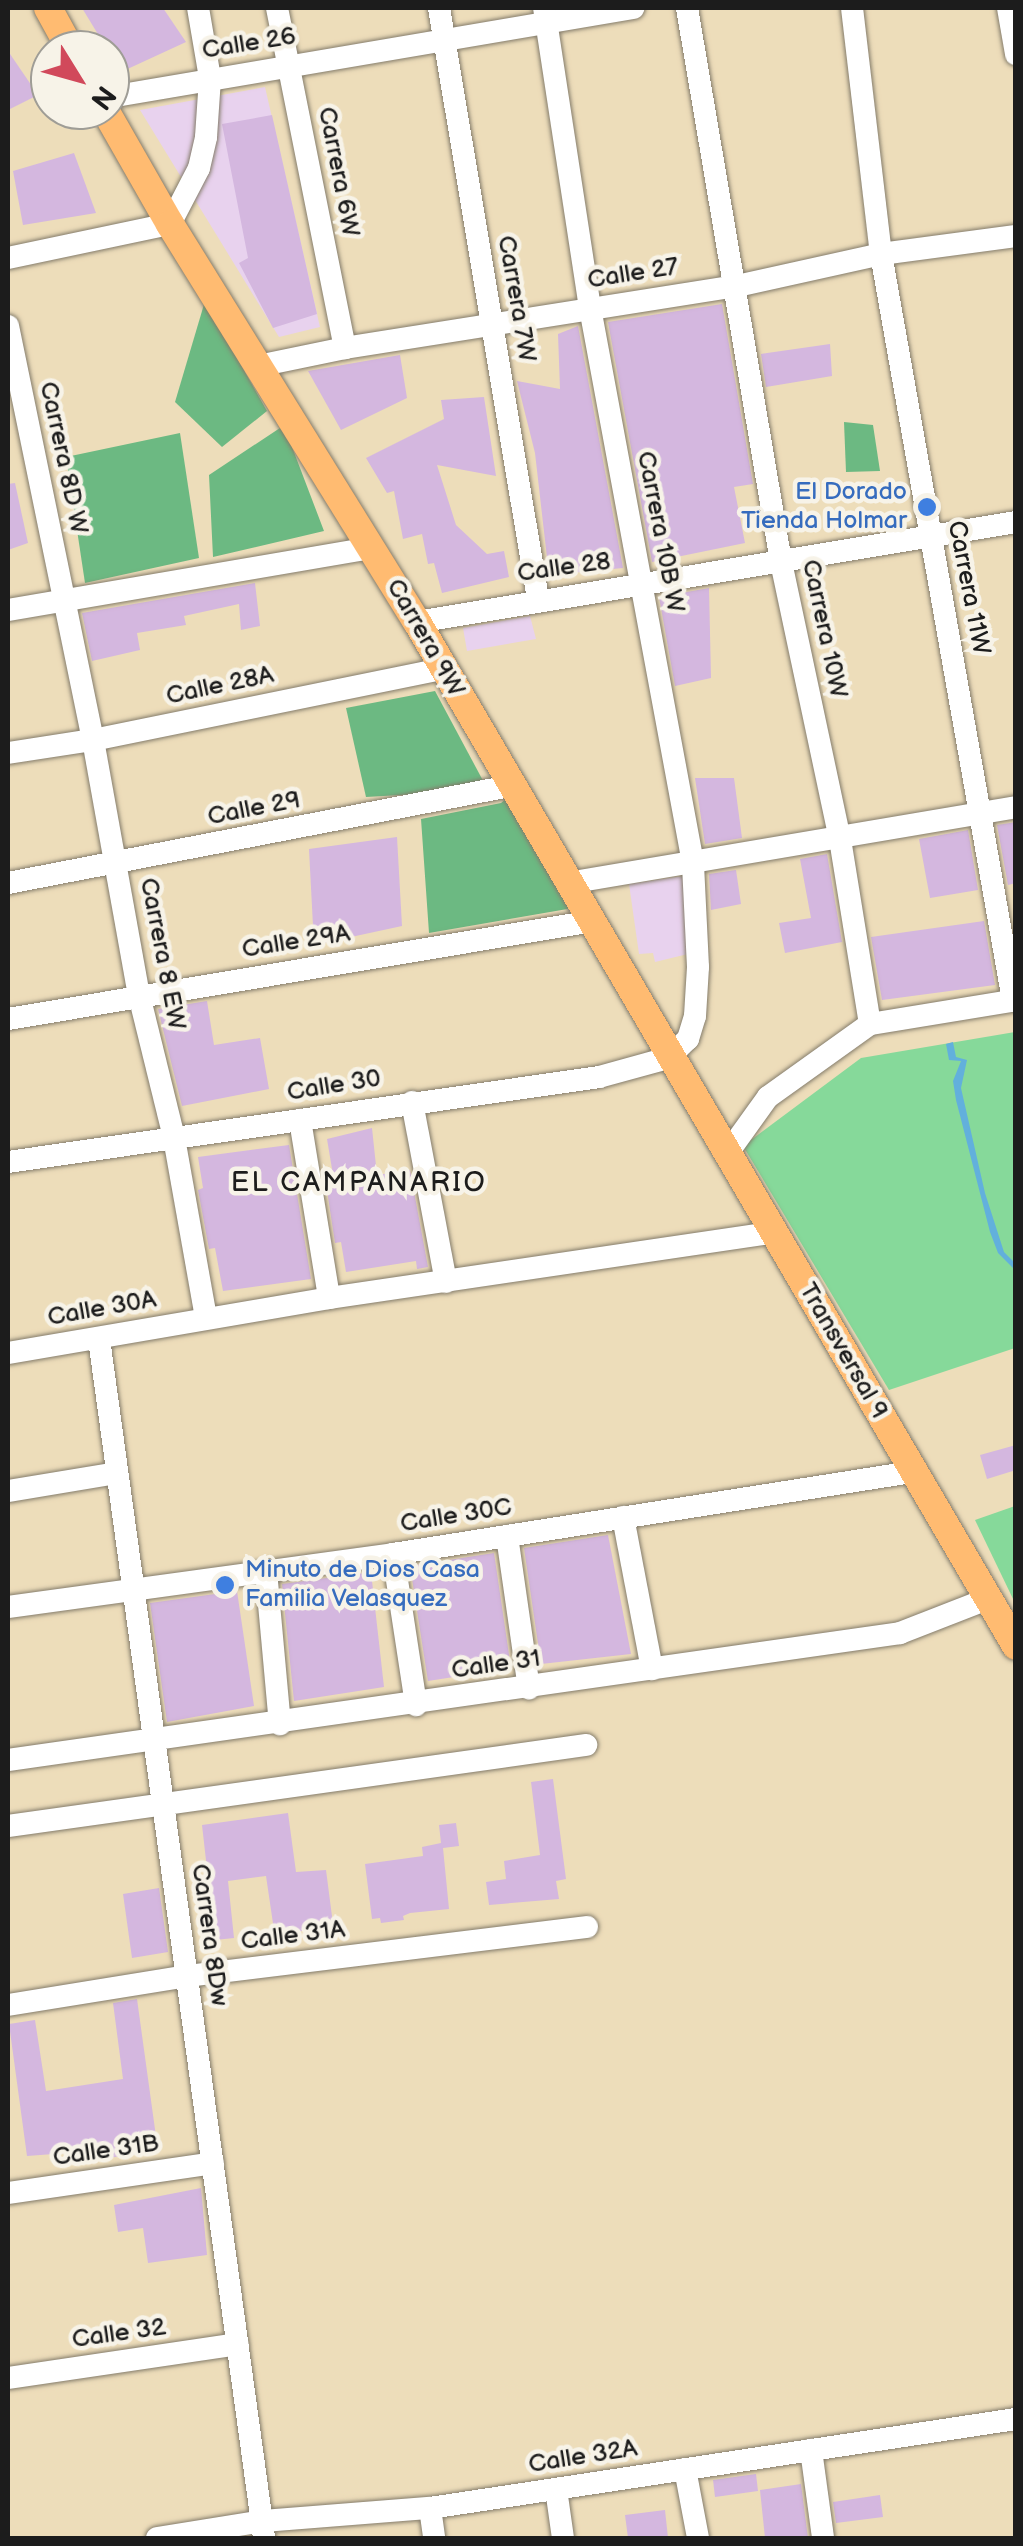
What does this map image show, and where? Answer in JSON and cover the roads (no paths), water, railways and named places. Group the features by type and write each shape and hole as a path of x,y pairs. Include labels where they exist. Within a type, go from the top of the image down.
{"main road":[{"path":"48,8 61,30"},
{"name":"Carrera 9W","path":"116,130 170,224 417,622 510,786 593,921 668,1058"},
{"name":"Transversal 9","path":"668,1058 775,1232 1016,1646"}],"street":[{"path":"8,258 170,224 199,168 210,78 198,8"},
{"name":"Carrera 6W","path":"277,8 345,348"},
{"name":"Carrera 7W","path":"440,8 538,599"},
{"name":"Calle 26","path":"130,93 445,40 545,15 633,8"},
{"name":"Carrera 10W","path":"687,8 781,562 840,839 870,1024"},
{"name":"Carrera 11W","path":"852,8 881,254 1014,1000"},
{"path":"1008,8 1016,54"},
{"name":"Carrera 10B W","path":"545,15 590,308 693,863 698,967 695,1016 688,1038 668,1058"},
{"name":"Calle 27","path":"258,366 345,348 737,286 881,254 1016,236"},
{"name":"Carrera 8D W","path":"8,326 65,600"},
{"name":"Calle 28","path":"417,622 1016,522"},
{"path":"8,610 372,548"},
{"name":"Carrera 8 EW","path":"65,600 139,995 174,1138 206,1318"},
{"name":"Calle 28A","path":"8,753 94,740 443,669"},
{"name":"Calle 29","path":"8,883 510,786"},
{"path":"568,882 1016,807"},
{"name":"Calle 29A","path":"8,1019 593,921"},
{"path":"726,1154 768,1097 870,1024 1014,1000"},
{"name":"Calle 30","path":"8,1162 599,1077 668,1058"},
{"path":"412,1102 446,1282"},
{"path":"300,1120 329,1298"},
{"name":"Calle 30A","path":"8,1353 329,1298 775,1232"},
{"name":"Carrera 8Dw","path":"98,1338 264,2530"},
{"name":"Calle 30C","path":"8,1607 393,1554 912,1472"},
{"path":"8,1492 117,1473"},
{"path":"623,1517 652,1669"},
{"path":"506,1536 529,1688"},
{"path":"393,1554 416,1705"},
{"path":"266,1571 280,1724"},
{"name":"Calle 31","path":"8,1760 416,1705 900,1633 987,1598"},
{"path":"8,1826 586,1745"},
{"name":"Calle 31A","path":"8,2005 187,1976 587,1928"},
{"name":"Calle 31B","path":"8,2193 213,2163"},
{"name":"Calle 32","path":"8,2378 238,2344"},
{"name":"Calle 32A","path":"158,2538 264,2530 430,2508 1016,2419"},
{"path":"812,2450 823,2538"},
{"path":"685,2470 698,2538"},
{"path":"556,2489 563,2538"},
{"path":"430,2508 434,2538"}],"water":[{"path":"953,1042 956,1057 967,1060 961,1088 985,1193 1004,1252 1015,1263 1015,1270 998,1253 990,1232 956,1100 953,1081 961,1061 949,1060 946,1044"}],"place":[{"name":"El Dorado Tienda Holmar","path":"927,507"},
{"name":"Minuto de Dios Casa Familia Velasquez","path":"225,1585"}],"district":[{"name":"EL CAMPANARIO","path":"359,1183"}]}
